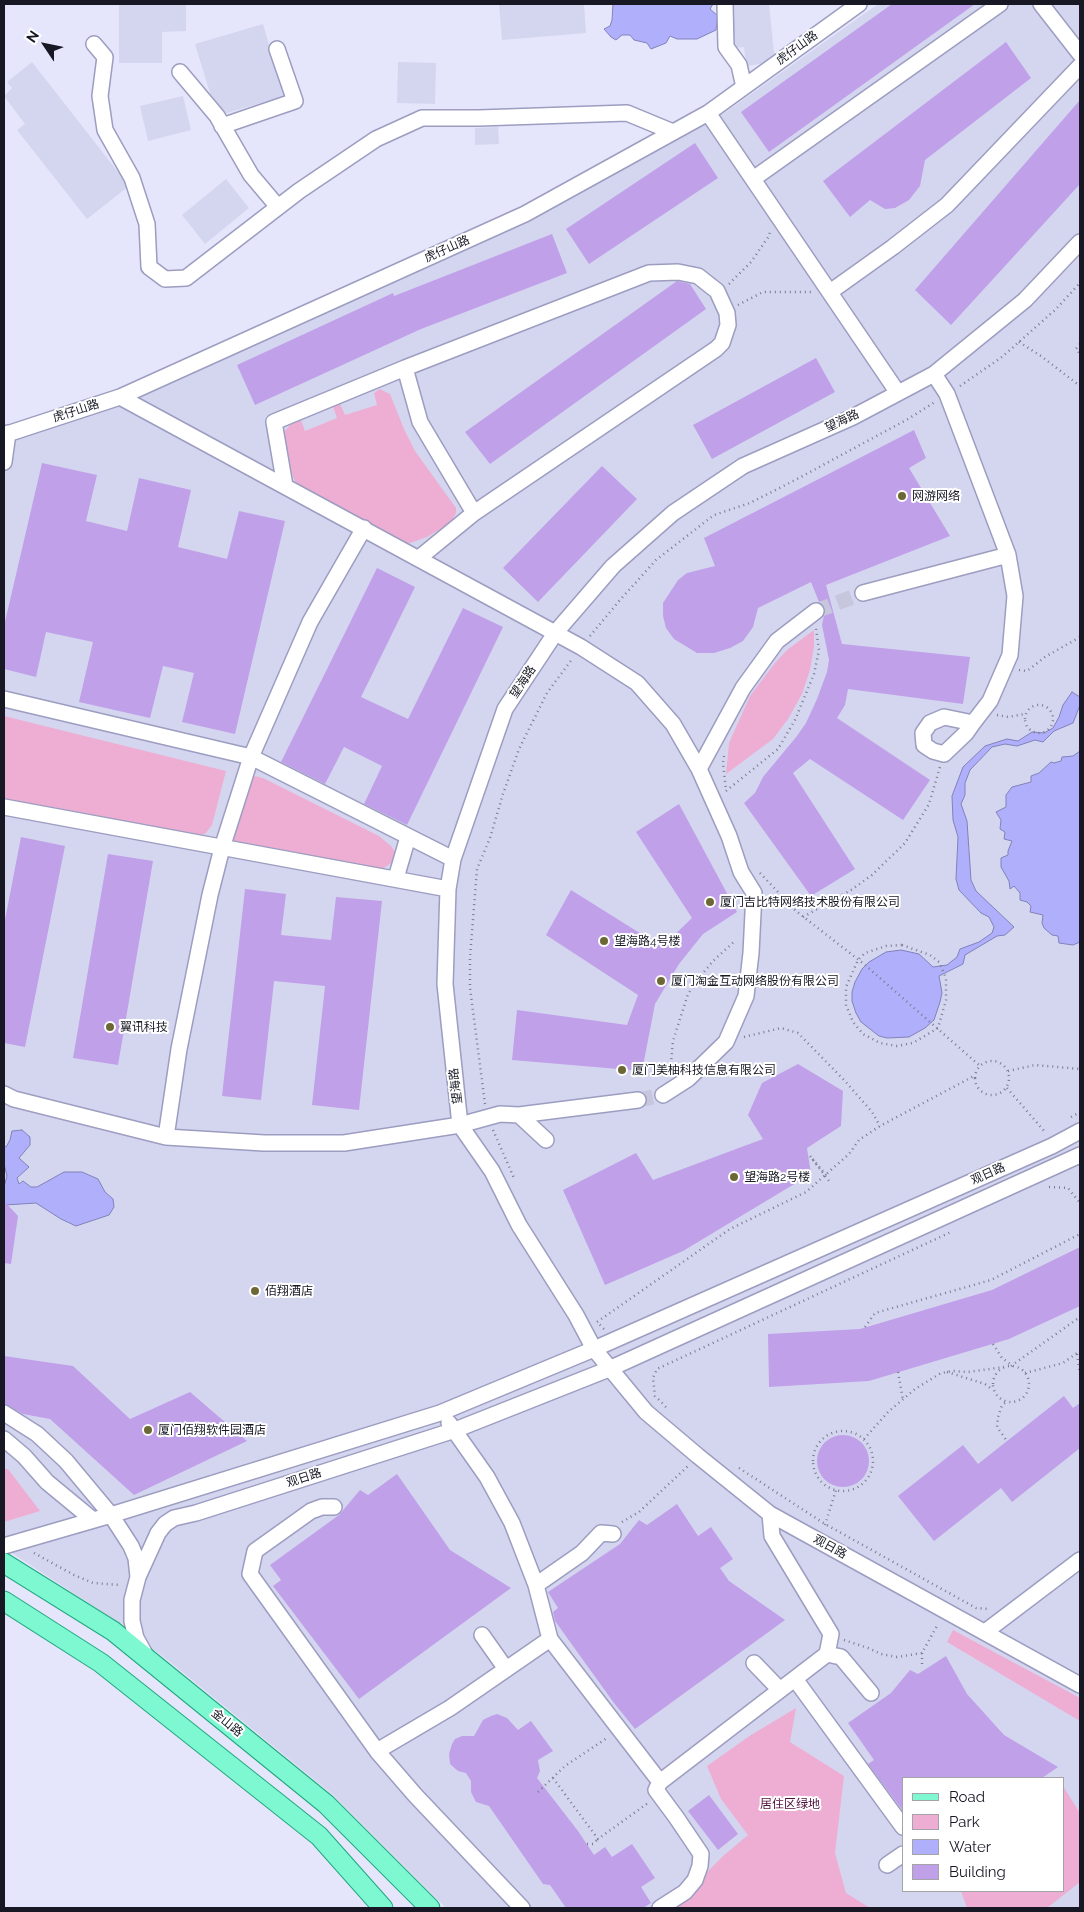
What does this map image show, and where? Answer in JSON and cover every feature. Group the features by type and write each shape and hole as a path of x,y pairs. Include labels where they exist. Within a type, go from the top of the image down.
{"main road":[{"name":"金山路","path":"4,1563 113,1631 326,1804 430,1908"},
{"path":"4,1601 102,1663 319,1836 383,1908"}],"street":[{"path":"725,4 726,47 739,65 744,87"},
{"name":"虎仔山路","path":"6,434 120,397 526,214 708,113 859,4"},
{"path":"753,180 1000,4"},
{"path":"1041,4 1080,54"},
{"path":"94,44 105,58 100,96 105,130 132,178 147,224 149,267 165,279 186,278 278,207 376,138 422,118 627,113 673,132"},
{"path":"222,126 295,101 276,49"},
{"path":"830,292 947,205 1080,66"},
{"path":"180,72 216,116 252,175 278,207"},
{"path":"708,113 898,393"},
{"name":"望海路","path":"594,1350 576,1315 519,1225 492,1171 460,1125 445,984 448,888 453,860 505,709 556,632 613,566 673,513 744,466 853,417 934,374 1025,300 1080,242"},
{"path":"285,486 274,422 405,368 649,273 678,272 698,276 717,292 727,313 726,335 716,349 474,513 419,558"},
{"path":"405,368 420,422 474,513"},
{"path":"934,374 947,394 1008,555 1015,596 1010,655 990,701 977,718 966,732 944,754 933,751 924,745 923,733 930,723 944,717 977,718"},
{"path":"120,397 556,632 638,683 673,724 699,769 729,836 741,872 754,893 751,953 746,996 726,1042 688,1079 666,1094"},
{"path":"4,462 6,434"},
{"path":"166,1137 179,1048 210,895 222,848 251,757 310,622 364,528"},
{"path":"863,592 1008,555"},
{"path":"699,769 743,688 777,641 815,618"},
{"path":"4,700 251,757 453,860"},
{"path":"4,807 448,888"},
{"path":"396,878 408,838"},
{"path":"4,1094 166,1137 264,1143 344,1143 460,1125 500,1114 520,1115 638,1100"},
{"path":"520,1115 546,1140"},
{"name":"观日路","path":"8,1544 111,1515 440,1412 594,1350 1034,1154 1080,1131"},
{"path":"1066,1138 1080,1157"},
{"name":"观日路","path":"171,1678 146,1656 136,1638 132,1621 132,1600 136,1582 158,1533 164,1524 174,1518 205,1510 455,1430 609,1369 1080,1157"},
{"name":"观日路","path":"594,1350 646,1412 770,1514 1080,1685"},
{"path":"440,1412 455,1430 487,1477 512,1524 536,1585 550,1639 619,1730 660,1789 701,1854 700,1866 695,1880 685,1892 660,1908"},
{"path":"4,1413 36,1434 66,1461 111,1515 131,1546 136,1558 136,1582"},
{"path":"4,1439 24,1456 47,1482 93,1520"},
{"path":"334,1507 322,1507 311,1511 255,1551 250,1574 377,1751 415,1795 522,1908"},
{"path":"660,1789 780,1690 827,1654 831,1634 772,1536 770,1514"},
{"path":"536,1585 607,1533"},
{"path":"985,1632 1080,1560"},
{"path":"482,1635 506,1669"},
{"path":"377,1751 450,1708 550,1639"},
{"path":"827,1654 842,1657 871,1693"},
{"path":"754,1663 780,1690"},
{"path":"795,1679 902,1826"},
{"path":"887,1865 902,1855"}],"path":[{"path":"717,292 732,283 751,262 769,236 774,211"},
{"path":"515,1181 487,1119 470,988 470,957 477,869 490,838 519,749 547,693 581,647 656,560 714,515 750,502 799,478 908,419 1002,357 1055,310 1080,283"},
{"path":"727,313 742,302 763,292 830,292"},
{"path":"1019,342 1041,356 1080,386"},
{"path":"1080,344 1076,350 1080,354"},
{"path":"726,791 778,749 796,720 814,674 819,650 815,618"},
{"path":"1006,666 1027,671 1045,656 1080,637"},
{"path":"977,718 1008,717 1025,714 1032,706 1040,704 1049,709 1053,716 1046,731 1036,733 1028,728 1025,723 1025,714"},
{"path":"803,917 851,890 872,875 905,843 929,804 944,754"},
{"path":"724,755 726,798"},
{"path":"758,871 782,898 803,917 859,960 980,1066"},
{"path":"666,1094 673,1042 688,994 714,961 741,935"},
{"path":"902,945 930,955 939,962 946,978 946,1000 937,1027 912,1043 896,1046 880,1043 863,1034 853,1022 846,1005 846,987 850,974 859,960 865,953 886,946 902,945"},
{"path":"743,1037 781,1028 798,1033 845,1081 872,1112 880,1126"},
{"path":"605,1330 597,1322 730,1229 806,1192 849,1154 859,1140 880,1126 974,1076 980,1066 991,1061 998,1062 1008,1071 1007,1088 998,1095 986,1095 978,1090 974,1076"},
{"path":"1008,1071 1035,1065 1080,1068"},
{"path":"826,1175 810,1156 829,1181"},
{"path":"1048,1187 1068,1188 1080,1203"},
{"path":"668,1409 655,1396 653,1378 657,1369 959,1229"},
{"path":"865,1328 875,1313 991,1280 1080,1234"},
{"path":"1011,1366 1080,1317"},
{"path":"994,1344 1002,1358 1011,1366"},
{"path":"1025,1373 1063,1363 1080,1351"},
{"path":"1077,1354 1080,1374"},
{"path":"864,1438 888,1412 915,1389 941,1373 946,1372 968,1372 1011,1366 1017,1367 1025,1373 1029,1380 1029,1386 1025,1396 1016,1402 1006,1402 996,1396 993,1390 984,1384 946,1372"},
{"path":"993,1390 994,1378 1004,1367"},
{"path":"898,1372 902,1400"},
{"path":"1006,1402 1002,1405 997,1427 1007,1441"},
{"path":"846,1430 864,1438 871,1450 873,1463 868,1478 853,1489 836,1490 824,1484 815,1471 814,1454 819,1443 828,1434 846,1430"},
{"path":"607,1533 639,1512 698,1456"},
{"path":"737,1466 825,1524 976,1608 996,1609"},
{"path":"820,1541 836,1490"},
{"path":"8,1544 93,1582 136,1582"},
{"path":"922,1668 922,1653 930,1635 941,1620 957,1616"},
{"path":"831,1634 882,1654 898,1657 922,1653"},
{"path":"538,1792 565,1766 619,1730"},
{"path":"553,1778 598,1839"},
{"path":"587,1844 592,1844 660,1789"}],"shaded area":[{"path":"119,4 186,4 186,31 162,32 162,63 119,63"},
{"path":"499,4 584,4 586,33 502,40"},
{"path":"728,4 769,4 775,62 746,66 744,47 733,48"},
{"path":"878,4 1080,4 1080,1908 446,1908 333,1795 170,1662 110,1617 4,1548 4,444 113,404 529,221 727,111"},
{"path":"263,24 284,96 217,116 195,44"},
{"path":"32,62 129,186 87,219 17,130 25,124 4,96 12,88 7,82"},
{"path":"398,62 436,63 435,104 397,103"},
{"path":"183,96 191,130 148,141 140,106"},
{"path":"498,127 499,144 475,145 475,128"},
{"path":"226,179 249,208 205,244 182,215"}],"green space":[{"path":"380,389 390,394 415,451 456,508 456,513 452,520 442,528 427,537 407,544 302,489 294,480 281,436 290,425 301,420 305,431 337,418 333,407 340,404 345,415 377,405 374,393"},
{"path":"814,630 814,647 810,670 802,694 788,719 773,739 726,774 729,743 750,696 787,650"},
{"path":"4,716 226,771 212,825 205,834 197,835 4,799"},
{"path":"255,776 263,778 379,836 395,852 395,860 384,868 374,869 233,844 231,837 249,778"},
{"path":"4,1469 8,1469 40,1511 4,1522"},
{"path":"953,1630 1080,1698 1080,1721 947,1642"},
{"name":"居住区绿地","path":"796,1708 790,1742 844,1776 835,1853 846,1893 870,1908 672,1908 722,1857 748,1835 721,1799 707,1766 751,1735"},
{"path":"1064,1788 1080,1813 1080,1882 1047,1908 967,1908 961,1892 1064,1892"}],"water":[{"path":"613,4 713,4 710,9 718,16 716,30 697,39 677,39 670,36 666,43 651,49 647,43 634,40 630,35 622,35 616,40 604,29 610,26"},
{"path":"1072,692 1080,697 1080,705 1073,723 1054,731 1043,742 1035,740 1017,746 1005,744 992,747 970,770 965,783 965,795 961,804 967,821 971,880 976,891 1014,927 1005,935 997,936 965,955 963,964 939,976 942,993 940,1002 934,1020 925,1028 909,1037 887,1038 879,1036 861,1022 852,1001 855,982 862,969 869,962 886,952 901,950 919,954 933,967 947,965 957,957 960,949 979,942 992,933 994,927 989,917 981,913 959,890 956,879 958,837 953,820 952,796 963,767 985,746 1007,739 1018,741 1032,732 1044,733 1053,728 1063,705"},
{"path":"1080,751 1080,942 1073,945 1059,943 1058,936 1052,935 1044,928 1042,923 1043,915 1030,912 1031,906 1027,902 1020,900 1020,893 1014,886 1010,889 1009,881 1001,867 1001,858 1008,855 1012,841 1004,839 1005,832 1000,829 1001,820 996,812 1006,807 1006,795 1012,787 1031,782 1031,776 1039,773 1051,762 1061,761 1062,757 1073,756"},
{"path":"22,1130 30,1137 30,1145 19,1158 29,1167 17,1178 19,1184 23,1181 31,1187 37,1187 64,1172 82,1172 98,1179 105,1192 113,1199 114,1207 109,1215 76,1226 36,1203 5,1205 4,1187 7,1176 4,1164 4,1146 6,1147 10,1140 12,1131"}],"building":[{"path":"892,4 975,4 769,152 741,112"},
{"path":"1006,42 1031,78 925,160 920,186 909,200 895,208 885,209 870,200 850,217 823,181"},
{"path":"1080,100 1080,184 951,325 915,290"},
{"path":"695,143 718,178 589,264 566,229"},
{"path":"552,234 567,273 421,329 255,405 237,365 393,293 394,296"},
{"path":"677,281 690,284 706,309 490,464 465,432"},
{"path":"816,358 835,392 712,459 693,425"},
{"path":"914,430 926,458 909,468 950,536 826,585 842,644 970,657 963,704 848,689 845,705 837,718 930,780 903,820 810,759 793,773 855,869 811,896 744,803 755,793 763,777 797,736 806,723 817,699 827,672 829,660 822,625 824,606 819,602 811,582 758,608 753,627 743,641 714,653 697,653 674,639 666,628 663,616 663,603 678,580 687,573 715,566 704,538"},
{"path":"42,463 97,475 86,521 127,531 139,478 191,490 178,547 227,559 239,511 285,521 235,734 182,722 194,673 163,666 150,718 79,702 93,642 46,632 36,677 4,669 4,626"},
{"path":"602,466 637,499 538,602 503,568"},
{"path":"377,568 415,587 361,697 408,719 463,608 503,627 407,825 364,804 382,766 344,747 325,784 281,762"},
{"name":"望海路4号楼","path":"679,804 737,912 703,934 679,964 655,1004 642,1071 512,1060 517,1010 627,1025 638,995 546,935 571,890 662,947 692,918 636,832"},
{"path":"21,837 65,846 25,1047 4,1043 4,925"},
{"path":"108,854 153,861 118,1065 73,1058"},
{"path":"245,889 286,894 281,935 331,940 336,897 382,901 359,1110 312,1105 325,986 274,981 261,1100 222,1096"},
{"name":"望海路2号楼","path":"798,1064 843,1091 841,1126 807,1148 811,1174 683,1251 605,1285 563,1190 636,1153 653,1180 763,1139 748,1115 762,1083"},
{"path":"4,1201 18,1216 11,1264 4,1263"},
{"path":"1080,1247 1080,1306 1009,1339 869,1381 769,1387 768,1334 860,1329 992,1290"},
{"name":"厦门佰翔软件园酒店","path":"4,1356 73,1366 130,1419 190,1392 247,1441 134,1495 50,1419 23,1414 4,1404"},
{"path":"1064,1396 1073,1408 1080,1403 1080,1448 1012,1502 1001,1488 934,1541 898,1496 963,1445 978,1464"},
{"path":"843,1435 857,1439 865,1447 869,1461 865,1475 857,1483 843,1487 829,1483 821,1475 817,1461 821,1447 829,1439"},
{"path":"397,1474 450,1550 511,1588 359,1699 273,1586 281,1580 270,1565 339,1515 360,1490 368,1495"},
{"path":"677,1504 698,1536 711,1527 733,1559 720,1568 729,1581 785,1620 635,1729 555,1621 553,1612 558,1608 548,1592 620,1544 639,1520 647,1525"},
{"path":"946,1656 967,1694 1004,1735 1058,1767 1043,1777 902,1777 902,1810 868,1764 874,1760 848,1723 891,1693 910,1670 918,1674"},
{"path":"497,1714 507,1718 518,1730 531,1721 553,1751 538,1760 540,1771 537,1778 594,1855 605,1847 612,1857 632,1844 655,1878 641,1887 651,1903 643,1908 566,1908 550,1885 543,1884 489,1806 476,1802 471,1792 471,1781 466,1773 458,1771 450,1764 449,1754 455,1739 462,1736 474,1736 483,1720"},
{"path":"709,1795 738,1834 718,1850 688,1811"}],"tunnel":[{"path":"816,611 863,593"},
{"path":"638,1100 663,1095"}],"place":[{"name":"网游网络","path":"902,496"},
{"name":"厦门吉比特网络技术股份有限公司","path":"710,902"},
{"name":"望海路4号楼","path":"604,941"},
{"name":"厦门淘金互动网络股份有限公司","path":"661,981"},
{"name":"翼讯科技","path":"110,1027"},
{"name":"厦门美柚科技信息有限公司","path":"622,1070"},
{"name":"望海路2号楼","path":"734,1177"},
{"name":"佰翔酒店","path":"255,1291"},
{"name":"厦门佰翔软件园酒店","path":"148,1430"}]}
